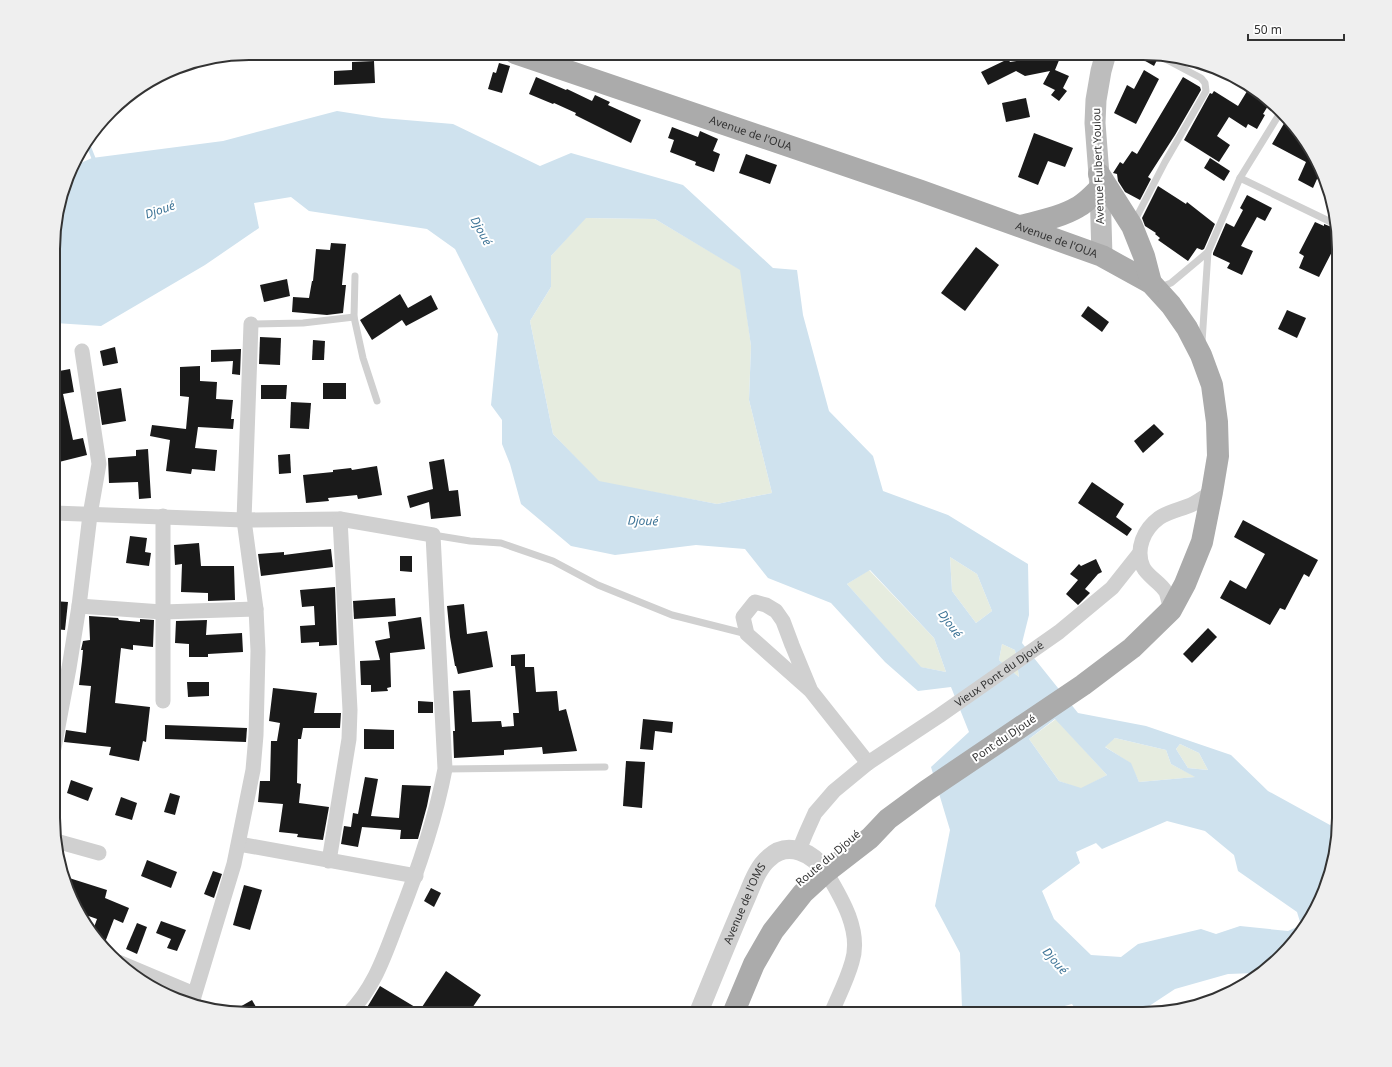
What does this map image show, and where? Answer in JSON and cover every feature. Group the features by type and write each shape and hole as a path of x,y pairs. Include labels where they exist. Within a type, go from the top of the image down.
{"main road":[{"name":"Avenue de l'OUA","path":"536,60 921,191 1102,256 1154,286 1171,305 1183,322 1201,355 1212,385 1217,422 1218,456 1202,542 1185,584 1170,610 1132,648 1083,685"},
{"name":"Avenue Fulbert Youlou","path":"1102,256 1095,123 1096,100 1104,60"},
{"path":"1021,226 1072,210 1089,199 1099,181 1132,226 1154,286"},
{"name":"Pont du Djoué","path":"926,791 1083,685"},
{"name":"Route du Djoué","path":"736,1007 754,964 773,931 823,867 869,824 888,819 926,791"},
{"name":"Route du Djoué","path":"723,1007 743,960 772,910 804,875 823,867"}],"street":[{"path":"193,999 239,844 253,770 256,735 258,651 256,609 244,520 252,324"},
{"path":"60,716 79,606 90,514 99,464 82,351"},
{"path":"1170,610 1166,592 1143,568 1139,554 1142,540 1149,528 1160,518 1195,503 1212,492"},
{"path":"60,513 244,520 340,519 433,535 445,769 440,799 416,876 381,965 354,1007"},
{"path":"163,516 163,701"},
{"path":"329,862 349,739 350,710 340,519"},
{"name":"Vieux Pont du Djoué","path":"799,850 816,813 834,791 868,764 1059,632 1112,588 1139,554"},
{"path":"811,691 783,621 776,611 766,605 755,602 743,617 747,634 811,691 868,764"},
{"path":"79,606 162,612 256,609"},
{"path":"62,843 99,853"},
{"path":"239,844 329,862 416,876"},
{"name":"Avenue de l'OMS","path":"701,1007 733,927 757,873 769,858 781,850 799,850"},
{"path":"799,850 823,867 840,896 849,918 854,939 853,961 834,1007"},
{"path":"143,974 189,997"}],"lane":[{"path":"1132,226 1165,162 1206,91 1206,83 1201,78 1173,63"},
{"path":"1201,355 1208,252 1240,178 1278,116"},
{"path":"1240,178 1329,221"},
{"path":"1154,286 1171,283 1208,252"},
{"path":"355,276 354,317 363,358 377,401"},
{"path":"252,324 302,323 354,317"},
{"path":"433,535 470,541 501,543 553,561 598,585 672,615 747,634"},
{"path":"445,769 605,767"}],"shaded area":[{"path":"585,218 655,219 741,270 751,346 749,400 772,493 717,504 599,482 553,434 530,321 551,287 551,256"},
{"path":"950,557 977,574 992,611 976,623 952,591"},
{"path":"869,570 934,638 946,672 920,667 847,584"},
{"path":"1002,644 1015,650 1019,677 999,660"},
{"path":"1056,719 1107,775 1081,789 1059,781 1029,739"},
{"path":"1115,738 1166,750 1171,764 1196,777 1139,782 1130,763 1104,746"},
{"path":"1180,744 1199,753 1208,770 1188,768 1176,749"}],"water":[{"name":"Djoué","path":"337,111 382,118 453,124 540,166 571,153 683,185 773,268 797,270 803,315 829,411 873,456 883,491 948,515 1028,564 1029,615 1022,643 1078,713 1146,726 1231,755 1268,791 1330,825 1332,823 1326,867 1318,890 1307,912 1300,923 1297,912 1238,871 1234,855 1205,831 1167,821 1102,849 1096,843 1076,852 1080,863 1042,891 1054,919 1091,955 1121,957 1138,944 1201,929 1216,934 1240,926 1288,931 1297,927 1277,952 1251,973 1228,974 1175,989 1148,1007 1074,1007 1072,1004 1061,1007 962,1007 960,953 935,906 950,830 931,767 969,732 951,687 918,691 885,662 831,603 768,578 745,549 696,545 615,555 571,546 521,504 510,464 502,444 502,420 491,405 498,334 455,249 427,229 309,211 291,197 254,203 259,228 205,265 101,326 60,323 60,237 66,200 74,177 82,163 92,158 223,141","holes":["586,218 655,219 740,270 751,346 749,400 772,493 717,504 599,481 553,434 530,321 551,287 551,256","950,557 977,574 992,611 976,623 952,591","870,570 934,638 946,672 921,667 847,584","1002,644 1015,650 1019,677 999,660","1055,719 1107,775 1081,788 1059,781 1029,739","1115,738 1166,750 1171,764 1195,777 1139,782 1131,763 1105,747","1180,744 1199,753 1208,770 1188,768 1176,749"]}],"building":[{"path":"1006,60 1009,60 1010,62 1022,60 1059,60 1055,70 1069,76 1063,88 1067,91 1059,101 1051,95 1055,90 1043,84 1050,71 1025,76 1016,71 988,85 981,72"},
{"path":"1144,60 1157,60 1154,66"},
{"path":"374,61 375,83 334,85 334,71 352,70 352,62"},
{"path":"499,63 510,66 502,93 488,89 493,72 496,73"},
{"path":"1144,70 1159,79 1136,124 1114,113 1127,85 1134,89"},
{"path":"536,77 592,101 595,95 610,102 608,105 641,120 631,143 575,115 576,113 529,94"},
{"path":"1183,77 1200,87 1201,90 1175,135 1148,177 1151,179 1140,200 1125,192 1118,181 1117,174 1113,173 1120,162 1123,164 1132,151 1137,154"},
{"path":"1214,91 1238,106 1247,91 1267,107 1263,114 1265,115 1257,129 1248,124 1246,128 1229,117 1217,136 1230,145 1219,162 1184,140 1210,93 1212,94"},
{"path":"1026,98 1030,117 1006,122 1002,103"},
{"path":"1284,124 1300,144 1318,177 1319,180 1317,179 1313,188 1298,180 1306,162 1272,144"},
{"path":"672,127 698,137 700,131 718,139 713,151 720,154 714,172 695,165 696,162 670,152 674,140 668,138"},
{"path":"1034,133 1073,148 1065,167 1048,161 1038,185 1018,177"},
{"path":"746,154 777,165 770,184 739,173"},
{"path":"1210,158 1230,171 1224,181 1204,168"},
{"path":"1158,186 1186,204 1187,202 1215,224 1204,249 1202,250 1197,248 1188,261 1158,240 1160,238 1155,234 1156,233 1145,226 1142,218"},
{"path":"1247,195 1272,208 1265,221 1257,217 1241,246 1253,251 1242,275 1227,268 1230,263 1213,255 1213,253 1226,223 1234,227 1243,210 1240,208"},
{"path":"1315,222 1324,226 1324,224 1330,226 1332,252 1319,277 1299,268 1304,256 1299,253"},
{"path":"331,243 346,244 342,285 346,285 343,313 327,315 292,312 293,297 309,298 313,281 316,249 330,250"},
{"path":"976,247 999,265 965,311 941,293"},
{"path":"287,279 290,296 264,302 260,285"},
{"path":"400,294 408,308 431,295 438,309 406,326 402,320 372,340 360,320"},
{"path":"1088,306 1109,322 1102,332 1081,316"},
{"path":"1287,310 1306,318 1297,338 1278,329"},
{"path":"260,337 281,338 280,365 259,364"},
{"path":"313,340 325,341 324,360 312,360"},
{"path":"115,347 118,363 103,366 100,351"},
{"path":"241,349 240,375 232,374 233,361 211,362 211,350"},
{"path":"200,366 200,381 217,382 216,399 233,400 231,419 234,419 233,429 198,427 195,448 217,450 215,471 192,469 191,474 166,471 170,440 150,436 152,425 186,429 189,397 180,396 180,367"},
{"path":"70,369 74,392 63,394 73,440 83,438 87,455 60,462 60,371"},
{"path":"323,383 346,383 346,399 323,399"},
{"path":"261,385 287,385 286,399 261,399"},
{"path":"121,388 126,421 102,425 97,392"},
{"path":"291,402 311,403 309,429 290,428"},
{"path":"1154,424 1164,434 1143,453 1134,441"},
{"path":"148,449 151,498 139,499 138,482 109,483 108,458 136,456 136,450"},
{"path":"290,454 291,473 279,474 278,455"},
{"path":"444,459 449,491 458,490 461,516 431,519 429,502 410,508 407,496 433,489 429,462"},
{"path":"377,466 382,495 358,499 357,495 328,498 329,501 306,503 303,475 333,472 333,470 351,468 352,470"},
{"path":"1092,482 1124,504 1116,517 1132,529 1127,536 1078,503"},
{"path":"1243,520 1318,560 1309,577 1304,574 1285,610 1280,608 1270,625 1220,598 1230,580 1246,589 1265,554 1234,537"},
{"path":"130,536 147,538 145,552 151,553 149,566 126,563"},
{"path":"199,543 201,566 234,566 235,600 208,601 208,593 181,592 182,564 175,565 174,545"},
{"path":"331,549 333,567 261,576 258,554 284,552 284,555"},
{"path":"400,556 412,556 412,572 400,571"},
{"path":"1096,559 1102,572 1098,574 1085,589 1090,593 1078,605 1066,594 1078,580 1070,574 1079,564 1081,566"},
{"path":"335,587 337,645 319,646 319,642 301,643 300,626 315,625 314,606 302,607 300,590"},
{"path":"395,598 396,616 354,619 353,601"},
{"path":"60,601 68,602 65,630 60,630"},
{"path":"464,604 467,634 487,631 493,667 458,674 455,666 450,637 447,606"},
{"path":"89,616 118,618 119,620 140,622 140,619 154,620 153,647 133,645 133,650 121,648 115,703 150,707 146,742 143,741 139,761 109,755 111,747 64,742 66,730 86,733 91,686 79,685 83,641 90,640"},
{"path":"421,617 425,649 390,653 391,687 387,688 388,691 371,692 371,685 361,685 360,661 380,660 375,641 390,638 388,622"},
{"path":"207,620 206,635 242,633 243,652 208,654 208,657 189,657 189,644 175,643 176,621"},
{"path":"1208,628 1217,637 1192,663 1183,654"},
{"path":"525,654 525,667 534,667 536,692 557,691 559,711 566,709 577,751 543,754 542,747 504,750 504,755 454,758 453,731 455,731 453,691 470,690 472,722 501,721 502,727 514,726 513,713 519,713 515,666 511,666 511,655"},
{"path":"187,682 209,682 209,696 188,697"},
{"path":"273,688 317,693 314,713 341,713 340,728 303,728 301,739 298,739 297,783 301,784 299,803 329,807 323,840 297,837 298,834 279,832 283,804 258,802 260,781 270,781 271,741 277,741 280,723 269,721"},
{"path":"418,701 433,702 433,713 418,713"},
{"path":"643,719 673,722 672,733 655,731 653,750 640,749"},
{"path":"165,725 247,728 246,742 165,739"},
{"path":"364,729 394,730 394,749 364,749"},
{"path":"626,761 645,762 642,808 623,806"},
{"path":"365,777 378,779 371,816 399,818 402,785 431,786 418,839 400,839 401,830 362,827 358,847 341,844 344,826 351,827 353,813 358,814"},
{"path":"71,780 93,788 88,801 67,793"},
{"path":"170,793 180,796 175,815 164,812"},
{"path":"121,797 137,803 132,820 115,815"},
{"path":"147,860 177,872 171,888 141,876"},
{"path":"213,871 222,874 214,898 204,894"},
{"path":"70,878 107,890 105,898 129,908 123,923 114,919 106,941 94,926 97,919 87,916 74,890"},
{"path":"244,885 262,890 250,930 233,925"},
{"path":"431,888 441,893 434,907 424,901"},
{"path":"161,921 186,930 177,951 167,948 171,939 156,933"},
{"path":"137,923 147,927 137,954 126,949"},
{"path":"446,971 481,995 473,1007 422,1007"},
{"path":"380,986 415,1007 367,1007"},
{"path":"252,1000 256,1007 249,1007 240,1007"}],"waterway":[{"path":"89,148 95,162"}]}
